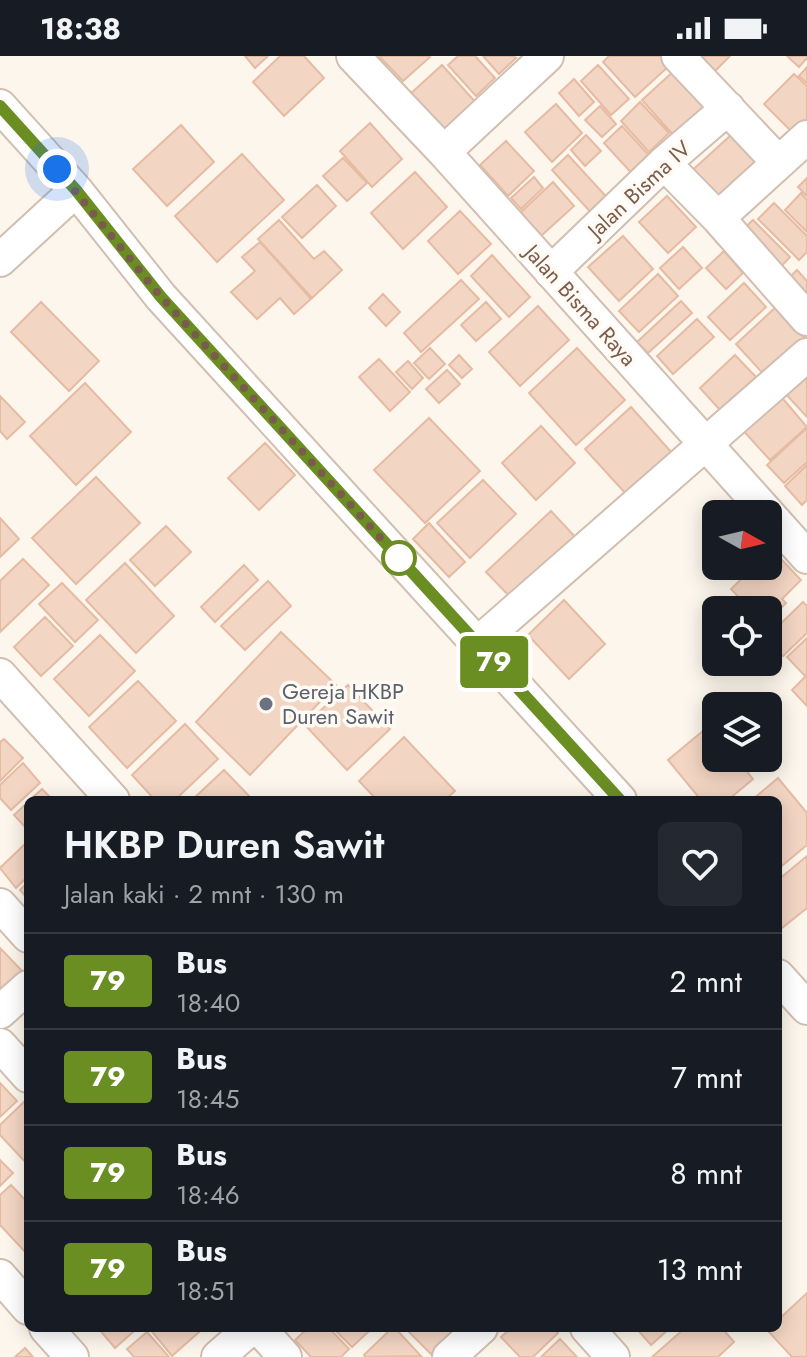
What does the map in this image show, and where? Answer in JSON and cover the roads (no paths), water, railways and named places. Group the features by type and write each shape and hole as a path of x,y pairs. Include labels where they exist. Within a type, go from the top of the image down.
{"street":[{"name":"Jalan Bisma Raya","path":"353,56 444,152 807,557"},
{"path":"444,152 547,56"},
{"path":"678,56 778,162"},
{"path":"0,106 76,190 161,297 616,796"},
{"name":"Jalan Bisma IV","path":"551,272 664,163 728,108"},
{"path":"718,218 807,137"},
{"path":"664,163 718,218 807,319"},
{"path":"0,260 76,190"},
{"path":"477,644 807,355"},
{"path":"0,675 109,796"},
{"path":"0,905 24,932"},
{"path":"782,980 807,1008"},
{"path":"0,1012 24,991"},
{"path":"0,1045 24,1072"},
{"path":"0,1276 24,1303"},
{"path":"50,1332 72,1357"},
{"path":"218,1357 246,1332"},
{"path":"263,1332 285,1357"},
{"path":"449,1357 477,1332"},
{"path":"591,1332 613,1357"}],"place":[{"name":"Gereja HKBP Duren Sawit","path":"266,704"}]}
